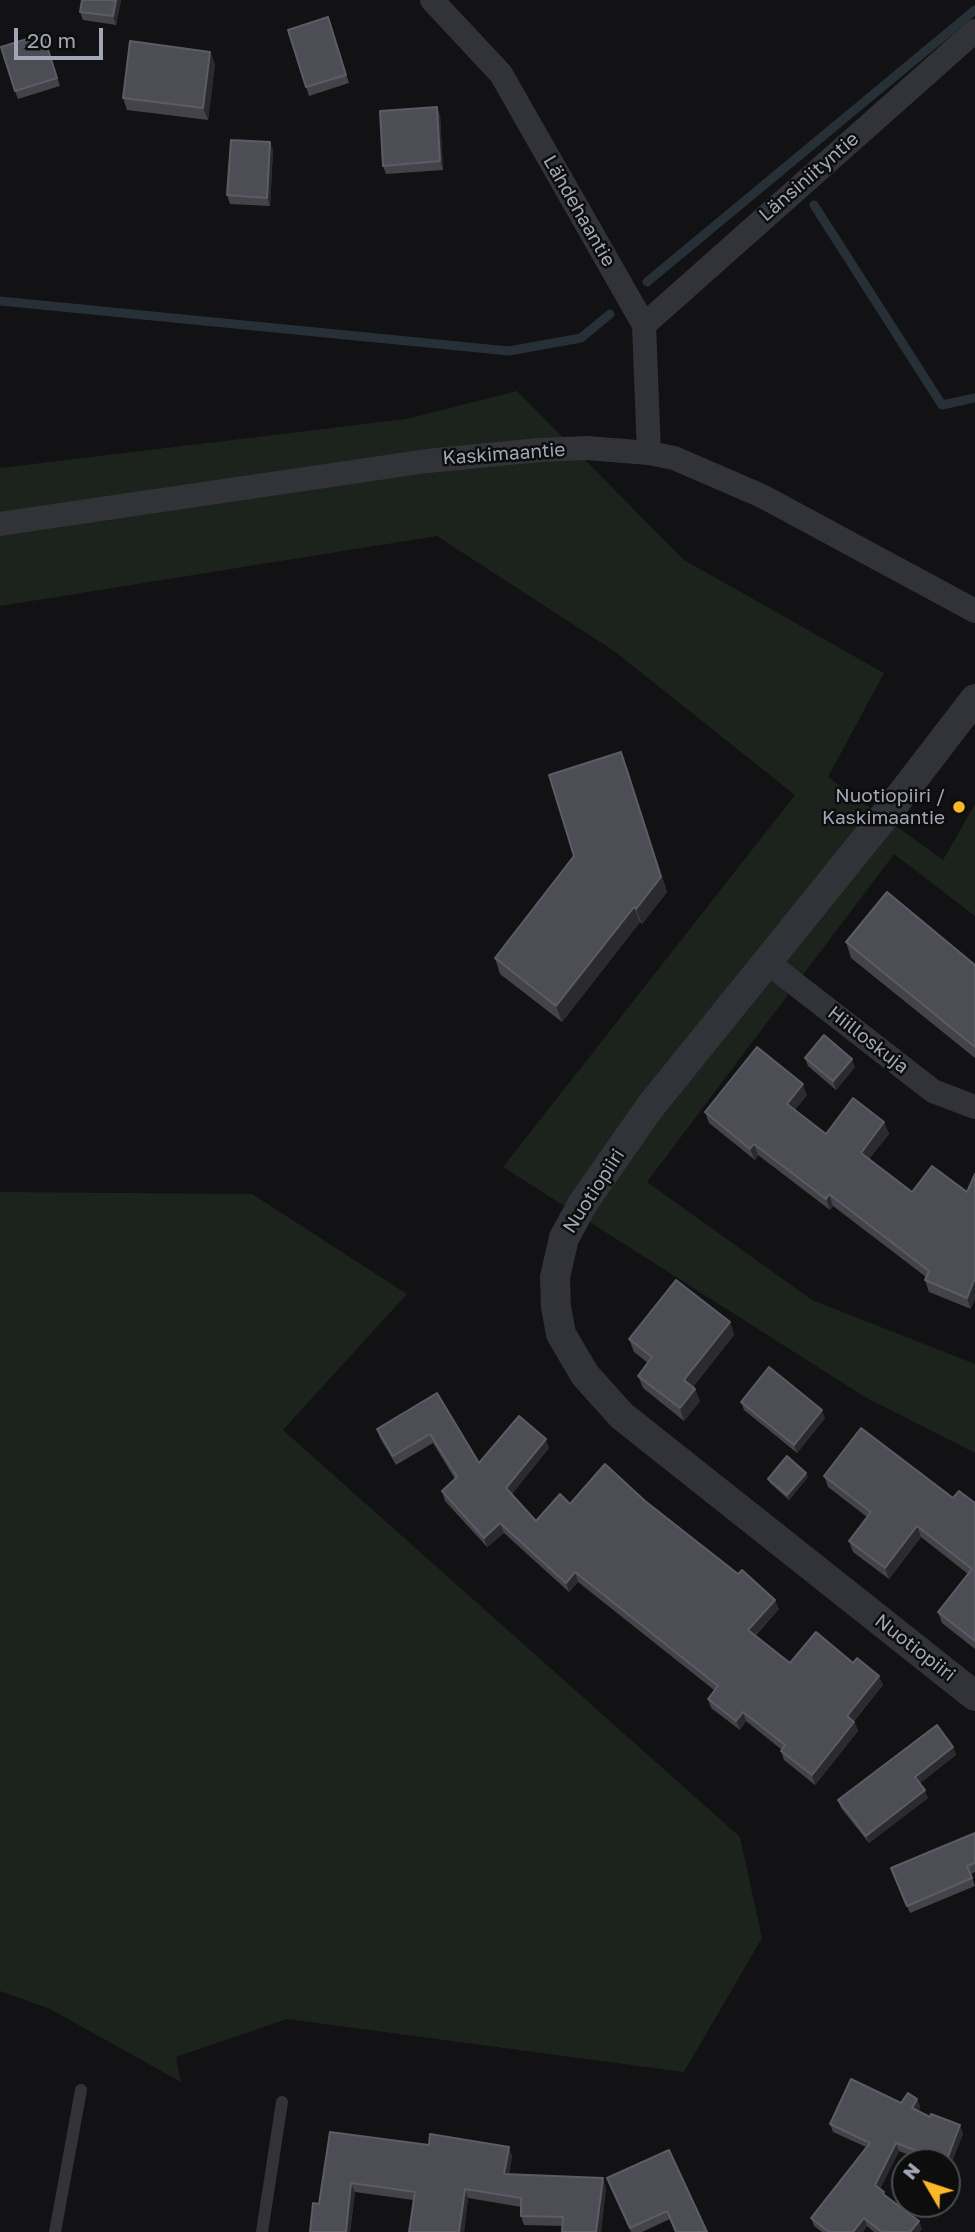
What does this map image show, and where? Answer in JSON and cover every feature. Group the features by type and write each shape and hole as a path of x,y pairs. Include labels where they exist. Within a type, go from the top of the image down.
{"street":[{"name":"Lähdehaantie","path":"432,0 501,74 644,325 649,453"},
{"name":"Länsiniityntie","path":"644,325 975,31"},
{"name":"Kaskimaantie","path":"0,524 427,461 587,448 649,453 674,458 762,496 975,611"},
{"name":"Nuotiopiiri","path":"975,699 895,803 650,1107 583,1203 564,1238 555,1277 556,1307 561,1334 585,1375 622,1416 975,1696"},
{"name":"Hiilloskuja","path":"767,962 933,1091 975,1107"}],"lane":[{"path":"55,2232 81,2090"},
{"path":"262,2232 282,2102"}],"shaded area":[{"path":"517,391 684,560 884,673 828,777 943,860 975,804 975,916 894,854 647,1182 812,1300 975,1364 975,1453 865,1397 503,1167 795,795 614,651 437,536 0,606 0,468 406,419"},
{"path":"0,1192 252,1194 407,1294 283,1430 740,1837 762,1938 684,2072 287,2019 176,2057 181,2082 50,2009 0,1991"}],"building":[{"path":"82,0 116,0 113,16 80,12"},
{"path":"328,17 346,75 306,87 288,30"},
{"path":"43,34 57,78 15,91 1,47"},
{"path":"130,41 210,52 203,108 123,98"},
{"path":"437,107 440,161 383,166 380,111"},
{"path":"231,140 270,142 267,198 227,195"},
{"path":"621,752 661,877 556,1006 495,958 574,856 549,775"},
{"path":"887,892 975,965 975,1047 846,942"},
{"path":"824,1035 852,1059 833,1081 805,1058"},
{"path":"757,1047 803,1084 787,1104 826,1134 853,1098 884,1122 861,1153 912,1192 932,1166 967,1192 975,1174 975,1278 967,1298 925,1280 929,1271 829,1194 826,1199 754,1144 750,1149 705,1112"},
{"path":"676,1280 730,1322 684,1380 695,1389 680,1408 638,1376 652,1357 629,1339"},
{"path":"769,1367 822,1410 794,1445 741,1402"},
{"path":"437,1393 479,1463 519,1416 546,1439 506,1488 536,1521 560,1494 570,1504 605,1464 645,1501 738,1574 742,1570 775,1600 748,1630 790,1663 816,1632 853,1663 857,1658 879,1676 847,1716 854,1722 812,1775 781,1751 785,1745 743,1712 736,1721 708,1699 718,1686 575,1572 566,1583 500,1523 484,1538 442,1491 457,1477 430,1434 393,1456 377,1429"},
{"path":"861,1428 953,1498 959,1491 975,1503 975,1641 938,1612 972,1569 917,1526 885,1568 849,1541 871,1512 824,1476"},
{"path":"787,1456 806,1473 787,1495 768,1479"},
{"path":"937,1725 953,1747 915,1777 925,1790 866,1836 838,1800"},
{"path":"975,1833 975,1863 967,1866 972,1878 907,1906 891,1868"},
{"path":"851,2079 901,2103 908,2093 917,2099 912,2108 930,2117 931,2114 960,2125 951,2148 909,2148 896,2143 891,2148 875,2185 891,2200 891,2218 915,2218 919,2221 910,2232 882,2232 864,2218 853,2232 829,2232 811,2218 870,2143 830,2124"},
{"path":"330,2132 429,2145 430,2134 509,2147 504,2174 603,2178 596,2232 562,2232 563,2217 521,2216 521,2198 465,2189 459,2232 409,2232 415,2192 351,2183 346,2232 310,2232 313,2203 319,2204"},
{"path":"669,2150 707,2232 676,2232 667,2211 630,2228 607,2178"}],"waterway":[{"path":"647,282 975,10"},
{"path":"814,205 942,405 975,398"},
{"path":"0,301 509,351 581,338 610,314"}],"place":[{"name":"Nuotiopiiri / Kaskimaantie","path":"959,807"}]}
